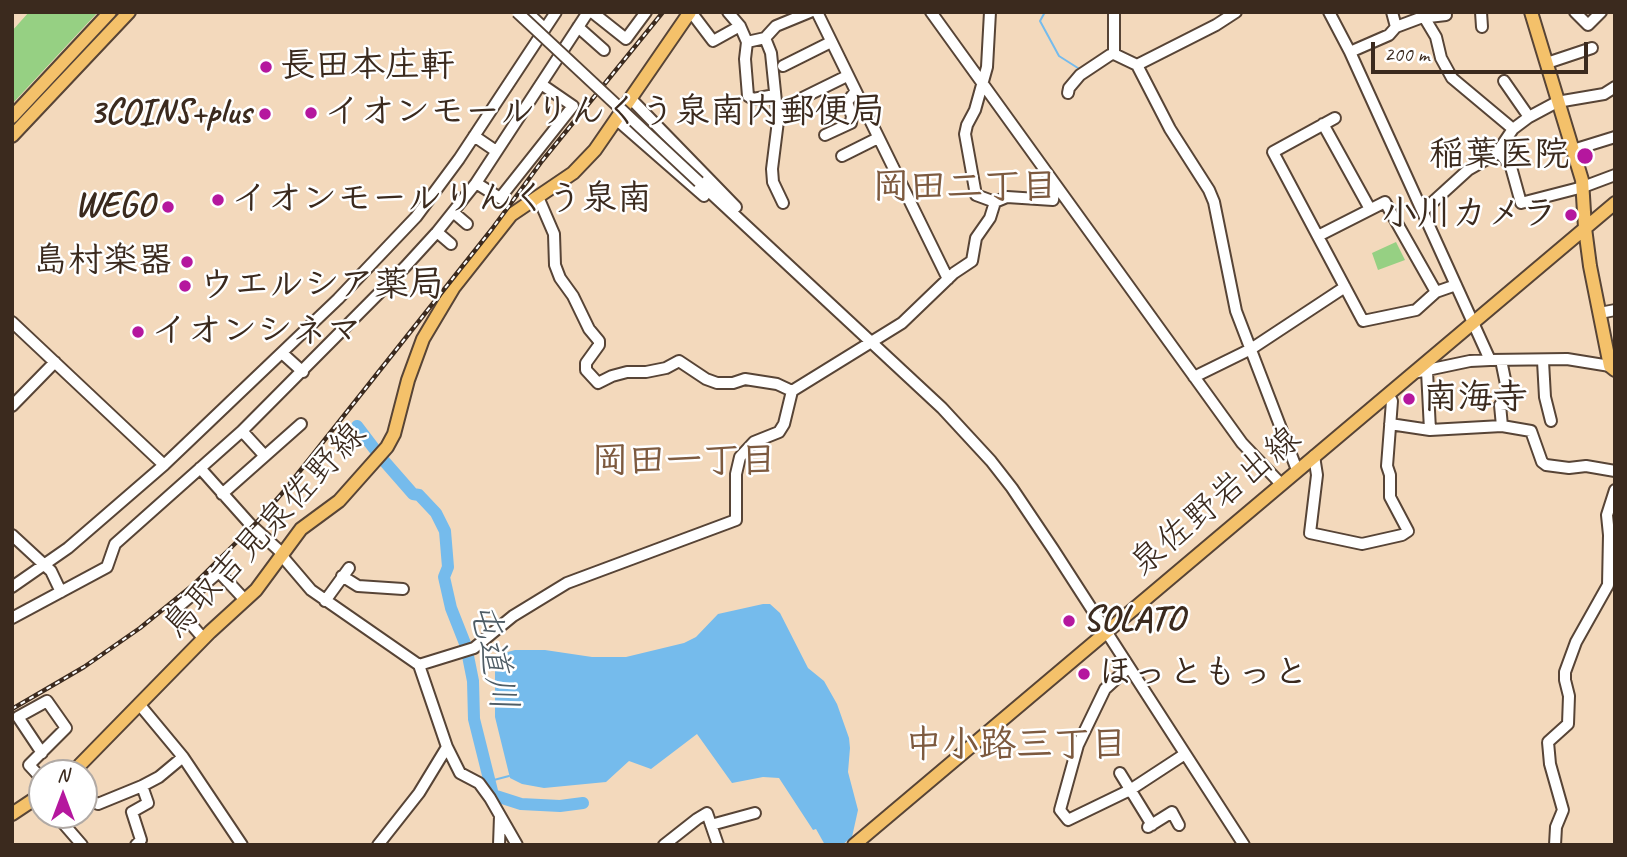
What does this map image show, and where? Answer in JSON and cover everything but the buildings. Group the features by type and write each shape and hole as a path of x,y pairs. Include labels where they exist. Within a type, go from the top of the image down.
{"main road":[{"path":"12,117 110,12"},
{"path":"12,136 129,12"},
{"name":"鳥取吉見泉佐野線","path":"86,759 204,638 256,590 301,529 339,501 387,447 394,434 408,380 423,339 454,287 507,219 573,173 595,150 690,12"},
{"path":"1531,12 1583,187 1585,228 1613,368"},
{"name":"泉佐野岩出線","path":"857,844 1297,470 1388,394 1420,372 1473,320 1615,203"},
{"path":"12,814 28,804"}],"street":[{"path":"517,12 942,408 991,461 1033,519 1244,845"},
{"path":"527,12 545,29"},
{"path":"12,587 68,548 164,464 338,299 416,217 474,136 556,12"},
{"path":"12,618 107,567 115,544 242,431 438,232 476,183 590,12 626,39 646,12"},
{"path":"690,12 713,41 740,26"},
{"path":"728,12 740,26 747,42 745,59 748,96 753,99 775,95"},
{"path":"747,42 765,38 776,26 792,16 810,12"},
{"path":"817,12 948,279"},
{"path":"931,12 1242,443 1281,484"},
{"path":"990,12 987,68 975,110 967,125 966,146 976,195 995,202 1007,197 1053,200 1057,187"},
{"path":"1114,12 1114,54"},
{"path":"1137,65 1236,12"},
{"path":"1329,12 1350,52 1456,285 1496,360 1510,404 1500,405 1502,426"},
{"path":"1392,12 1396,27"},
{"path":"1481,12 1482,27"},
{"path":"1575,12 1588,25 1601,12"},
{"path":"1350,52 1389,35 1396,27 1424,17 1446,15"},
{"path":"1424,17 1436,37 1441,58 1452,78 1513,129"},
{"path":"578,27 604,50"},
{"path":"765,38 771,53 778,121 773,182 783,203"},
{"path":"783,66 831,42"},
{"path":"1546,63 1592,48"},
{"path":"1068,93 1080,75 1100,60 1114,54 1137,65 1214,202 1236,311 1297,470"},
{"path":"782,108 847,76"},
{"path":"1504,81 1529,117"},
{"path":"476,183 500,198 573,106 541,84"},
{"path":"1423,211 1468,170 1498,151 1513,129 1529,117 1558,103 1604,94 1614,88"},
{"path":"825,135 851,123 852,116 847,102 855,92"},
{"path":"631,99 747,218 757,235"},
{"path":"1335,118 1273,152 1363,321 1416,310 1436,292 1456,285"},
{"path":"617,120 737,225 757,235"},
{"path":"1323,124 1370,209"},
{"path":"474,136 496,151"},
{"path":"842,156 878,138"},
{"path":"1573,150 1615,138"},
{"path":"1498,151 1511,167 1521,203 1583,187 1615,175"},
{"path":"538,197 554,234 555,265 560,278 573,296 589,329 599,341 586,363 586,370 598,383 627,372 666,368 679,361 717,383 733,383 745,379 777,384 792,391"},
{"path":"419,665 474,649 513,615 567,583 736,520 736,474 740,457 754,442 779,432 784,425 792,391 902,323 948,279 972,261 976,238 990,218 995,202"},
{"path":"1318,236 1385,202 1436,292"},
{"path":"453,212 467,224"},
{"path":"438,232 451,243"},
{"path":"1194,377 1251,349 1345,287"},
{"path":"1600,313 1615,310"},
{"path":"12,322 164,464"},
{"path":"282,353 303,372"},
{"path":"1430,430 1420,372 1459,363 1496,360 1567,359 1613,368"},
{"path":"1544,361 1545,397 1550,421"},
{"path":"12,406 55,362"},
{"path":"1314,456 1317,475 1310,533 1362,544 1402,535 1408,531 1389,493 1390,475 1387,466 1392,401 1388,394"},
{"path":"222,494 301,424"},
{"path":"1390,425 1430,430 1502,426 1531,431 1542,462 1546,465 1569,468 1586,466 1615,471"},
{"path":"242,431 264,455"},
{"path":"200,468 250,524 283,555 311,590 419,665 447,747 460,773 479,783 517,845"},
{"path":"1555,845 1556,827 1563,810 1550,764 1548,742 1568,724 1569,696 1565,672 1576,642 1608,585 1607,515 1615,490"},
{"path":"12,535 51,572 61,592"},
{"path":"204,638 177,608 219,572 245,600"},
{"path":"325,601 346,572 358,586 402,589"},
{"path":"1129,667 1105,688 1078,745 1060,810 1068,820 1130,790 1185,754"},
{"path":"35,759 66,729 47,701 18,718 42,752"},
{"path":"139,704 183,757 242,845"},
{"path":"378,845 419,793 447,747"},
{"path":"98,804 142,786 183,757"},
{"path":"1120,773 1149,827 1172,812 1179,825"},
{"path":"136,845 141,840 132,812 148,803 142,786"},
{"path":"664,845 707,813 718,845"},
{"path":"711,825 755,813"},
{"path":"499,845 500,815"},
{"path":"68,829 82,845"}],"green space":[{"path":"29,12 98,12 12,104 12,31"},
{"path":"1396,242 1405,260 1378,270 1372,253"}],"water":[{"path":"770,604 780,613 808,668 824,681 837,704 849,738 848,772 858,810 852,837 842,845 825,845 779,778 763,777 732,783 697,734 651,769 629,761 606,782 544,788 522,784 510,778 495,717 495,662 500,654 515,650 545,650 592,657 626,657 684,643 696,637 718,614"}],"waterway":[{"path":"1045,12 1040,21 1059,56 1081,70"},
{"name":"屯道川","path":"357,426 376,451"},
{"name":"屯道川","path":"385,462 413,494 419,495 436,513 445,531 448,567 444,577 451,608 466,646 473,681 474,719 493,795 521,804 560,806 583,803"},
{"path":"490,781 509,776"}],"railway":[{"path":"12,709 84,667 140,628 193,585 256,523 663,12"}],"place":[{"name":"長田本庄軒","path":"266,67"},
{"name":"イオンモールりんくう泉南内郵便局","path":"311,113"},
{"name":"3COINS+plus","path":"265,114"},
{"name":"稲葉医院","path":"1585,156"},
{"name":"イオンモールりんくう泉南","path":"218,200"},
{"name":"WEGO","path":"168,207"},
{"name":"小川カメラ","path":"1571,215"},
{"name":"島村楽器","path":"187,262"},
{"name":"ウエルシア薬局","path":"185,286"},
{"name":"イオンシネマ","path":"138,332"},
{"name":"南海寺","path":"1409,399"},
{"name":"SOLATO","path":"1069,621"},
{"name":"ほっともっと","path":"1084,674"}],"district":[{"name":"岡田二丁目","path":"965,188"},
{"name":"岡田一丁目","path":"684,462"},
{"name":"中小路三丁目","path":"1016,746"}]}
